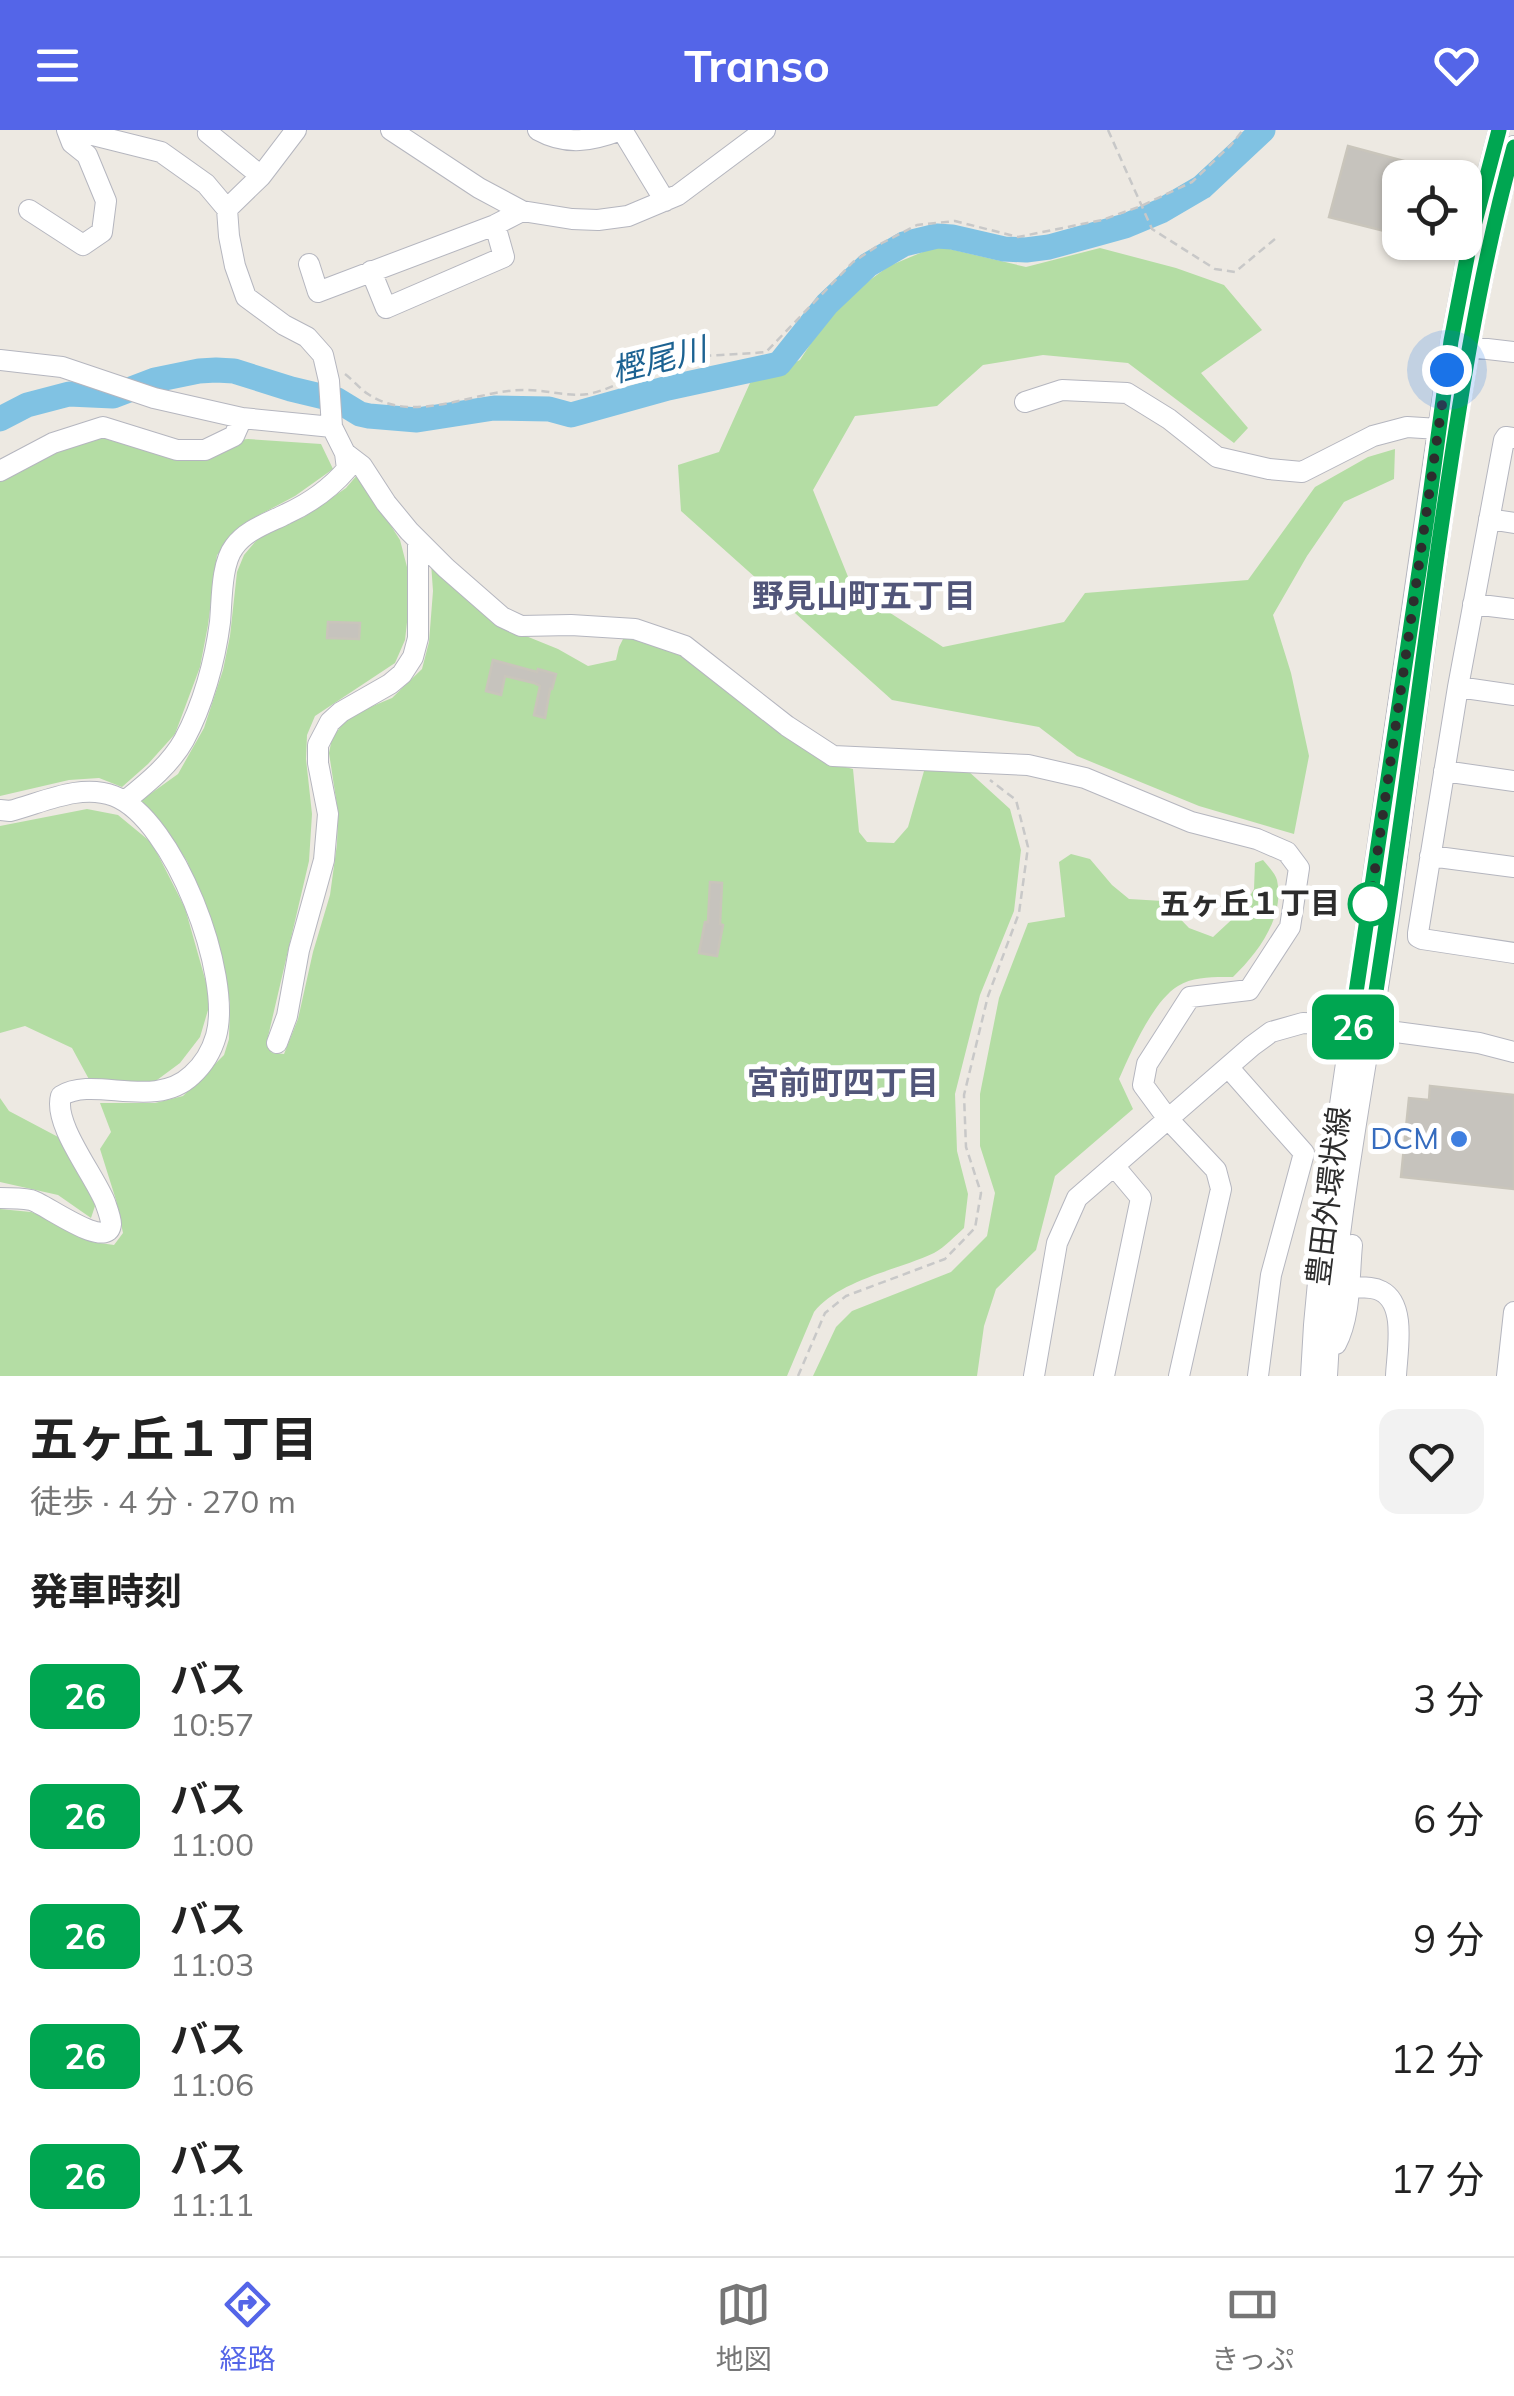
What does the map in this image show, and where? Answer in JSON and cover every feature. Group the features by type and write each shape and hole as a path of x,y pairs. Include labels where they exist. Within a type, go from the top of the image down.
{"street":[{"path":"29,210 83,245 102,232 106,202 88,155 72,143 70,130 160,142 228,209 235,266 246,297 284,326 307,336 340,370"},
{"path":"209,130 261,176"},
{"path":"228,209 261,176 296,130"},
{"path":"538,130 568,141 586,141 622,130 664,201"},
{"path":"403,133 478,188 522,211 598,220 628,216 678,195 765,130"},
{"name":"豊田外環状線","path":"1327,1367 1354,1139 1361,1028 1451,341 1471,237 1500,130"},
{"name":"豊田外環状線","path":"1312,1376 1326,1208 1361,1028 1390,909 1455,431 1480,284 1514,146"},
{"path":"309,264 318,292 495,225 522,211"},
{"path":"372,271 386,308 504,257 495,225"},
{"path":"1470,346 1514,352"},
{"path":"125,801 168,762 191,724 216,647 227,558 235,544 310,501 333,485 347,468 332,427 323,355"},
{"path":"0,360 62,367 154,398 242,418 332,427"},
{"path":"1025,402 1062,390 1127,392 1170,419 1216,457 1302,472 1373,436 1407,427 1439,429"},
{"path":"0,471 53,443 103,427 177,450 205,450 234,436 242,418"},
{"path":"1514,438 1504,440 1458,686 1418,937 1514,953"},
{"path":"345,454 362,466 386,503 446,568 502,617 520,626 635,629 685,646 787,726 833,756 1028,765 1086,778 1191,822 1257,839 1287,852 1299,868 1290,926 1249,990 1190,996 1147,1064 1143,1085 1168,1119 1216,1170 1221,1188 1179,1376"},
{"path":"1489,519 1514,523"},
{"path":"277,1043 324,860 328,814 318,746 330,722 390,684 413,656 418,638 418,540"},
{"path":"1474,604 1514,609"},
{"path":"1458,686 1514,695"},
{"path":"1444,771 1514,781"},
{"path":"0,810 10,811 70,794 100,792 125,801 144,815 174,862 193,902 216,970 219,1014 216,1035 203,1062 192,1075 171,1088 145,1092 72,1090 61,1096 60,1114 107,1207 111,1223 106,1232 96,1233 33,1200 0,1198"},
{"path":"1430,856 1514,868"},
{"path":"1034,1376 1057,1243 1078,1198 1271,1032 1303,1023 1479,1043 1514,1052"},
{"path":"1228,1067 1304,1154 1271,1275 1258,1376"},
{"path":"1327,1367 1340,1338 1348,1287 1360,1160 1354,1139"},
{"path":"1104,1376 1141,1198 1115,1166"},
{"path":"1348,1287 1372,1288 1392,1300 1398,1313 1396,1376"},
{"path":"1506,1376 1514,1312"}],"path":[{"path":"1108,130 1152,229 1215,268 1236,272 1275,238"},
{"path":"340,370 369,395 409,407 450,403 495,392 586,394 674,361 766,352 853,262 917,225 955,221 1018,236 1102,220 1192,182 1243,130"},
{"path":"798,1376 825,1313 846,1296 945,1259 975,1228 981,1193 966,1147 964,1095 988,996 1020,913 1028,847 1016,800 968,761"}],"green space":[{"path":"937,246 1026,267 1100,248 1224,285 1262,330 1201,373 1248,428 1234,443 1128,363 1043,355 983,365 937,406 855,416 813,490 853,589 943,647 1064,622 1085,593 1248,580 1315,487 1368,457 1395,449 1394,479 1344,502 1273,615 1291,673 1309,756 1294,834 1199,806 1077,756 1039,727 892,700 681,511 678,465 719,452 750,383 800,360 836,305 889,266"},
{"path":"66,432 154,440 248,439 321,444 333,469 295,496 248,521 217,555 200,667 175,734 148,764 122,787 99,778 69,780 0,796 0,473"},
{"path":"358,474 400,540 410,596 405,640 395,663 315,716 307,735 312,814 309,861 267,1041 272,1053 284,1054 298,1019 330,895 338,812 329,753 332,738 345,721 392,698 422,669 429,642 431,563 499,625 588,666 616,660 626,633 683,653 830,763 853,769 859,832 867,842 894,843 908,827 924,771 967,770 1010,809 1021,850 1014,911 980,995 955,1094 957,1151 968,1194 964,1228 934,1253 853,1284 825,1301 814,1312 787,1376 0,1376 0,1209 31,1212 93,1242 114,1245 123,1233 100,1149 111,1132 100,1103 155,1103 183,1096 224,1055 229,1039 230,1003 202,900 187,861 163,826 139,802 178,774 204,728 223,670 237,572 244,555 260,536 304,517 346,488"},
{"path":"87,809 118,815 152,843 185,908 211,1000 200,1037 180,1063 153,1083 91,1083 72,1048 25,1026 0,1033 0,826"},
{"path":"1071,854 1090,859 1129,899 1163,901 1189,928 1213,937 1241,911 1254,889 1255,863 1263,860 1277,880 1273,921 1260,946 1233,977 1184,983 1169,993 1152,1015 1119,1079 1133,1109 1055,1176 1036,1250 996,1289 984,1326 977,1376 813,1376 836,1327 852,1311 951,1272 987,1236 995,1193 980,1146 980,1094 999,998 1028,923 1065,917 1059,862"},
{"path":"0,1098 9,1111 60,1138 95,1206 91,1218 58,1195 0,1182"}],"building":[{"path":"1348,146 1400,160 1382,160 1382,230 1329,217"},
{"path":"328,622 360,623 359,639 327,638"},
{"path":"493,660 556,674 545,718 534,715 540,686 534,683 505,676 501,695 486,691"},
{"path":"710,882 722,883 723,925 717,956 699,953 708,922"},
{"name":"DCM","path":"1430,1086 1514,1095 1514,1189 1401,1177 1409,1098 1429,1100"}],"waterway":[{"name":"樫尾川","path":"0,419 27,405 69,394 113,396 155,380 216,370 234,371 337,400 369,416 417,420 494,408 549,409 571,415 668,388 779,364 827,304 868,265 904,244 937,236 1026,250 1125,226 1202,187 1263,130"}],"bus line":[{"name":"26","path":"1499,130 1471,237 1451,341 1351,1026 1370,1029 1455,431 1480,284 1514,147"}],"place":[{"name":"五ヶ丘１丁目","path":"1370,904"},
{"name":"DCM","path":"1459,1139"}],"district":[{"name":"野見山町五丁目","path":"864,596"},
{"name":"宮前町四丁目","path":"843,1083"}],"route":[{"path":"1370,904 1447,370"}]}
